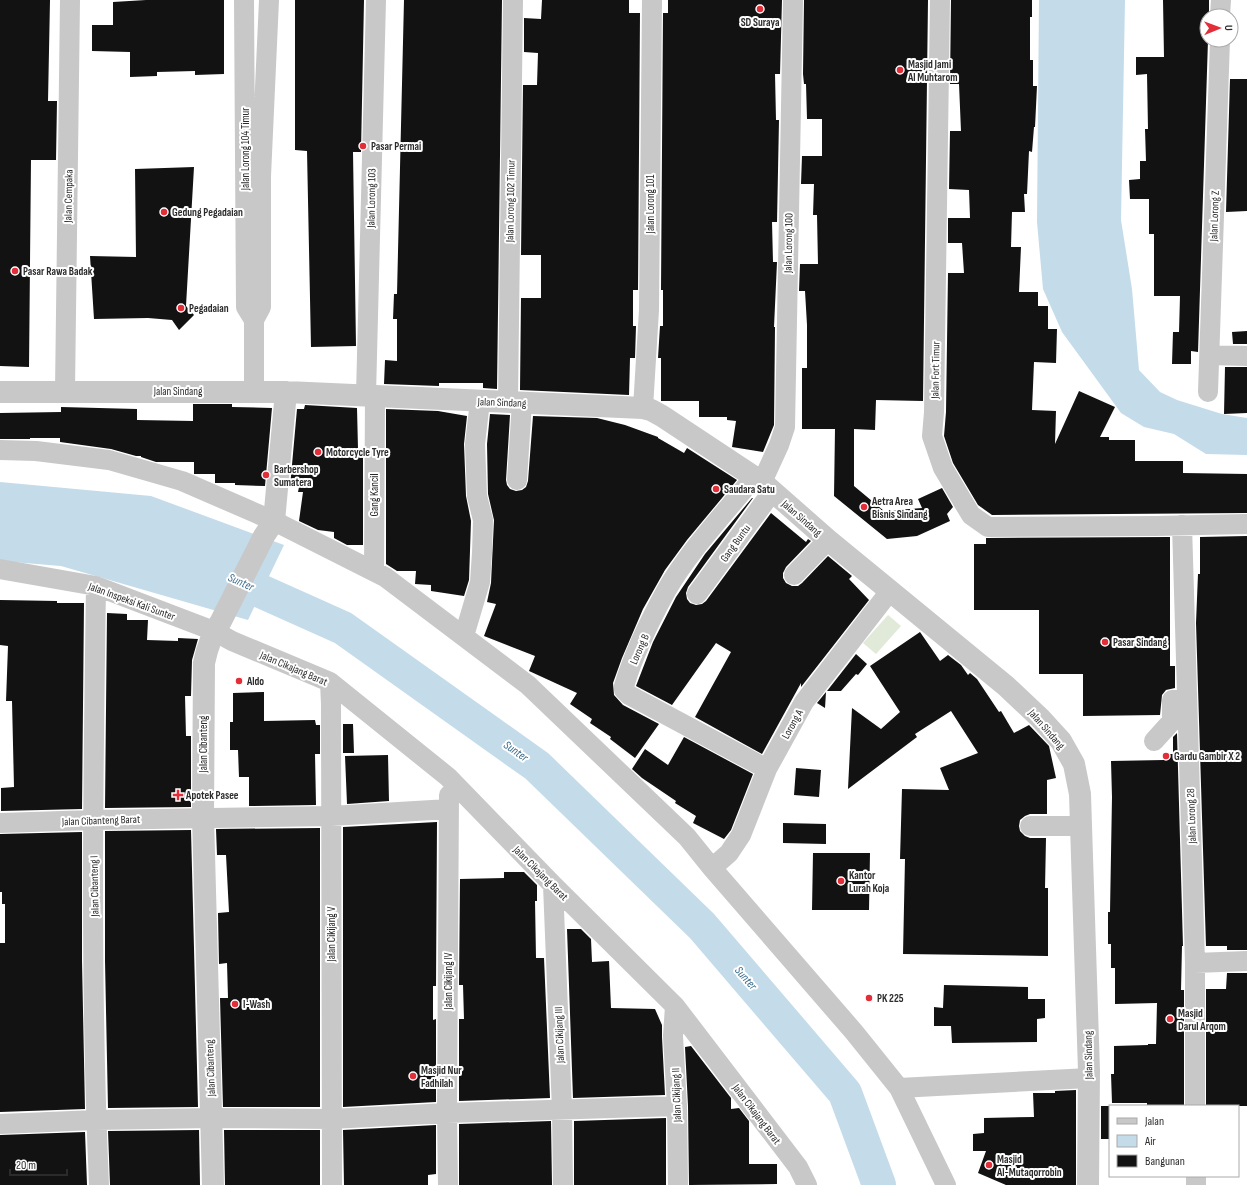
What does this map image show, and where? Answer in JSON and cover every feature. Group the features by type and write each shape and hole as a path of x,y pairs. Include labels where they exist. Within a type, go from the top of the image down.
{"street":[{"name":"Jalan Cempaka","path":"65,391 70,0"},
{"name":"Jalan Lorong 104 Timur","path":"244,0 246,307 254,320"},
{"name":"Jalan Lorong 104 Timur","path":"254,391 254,320 261,307 261,176 269,0"},
{"name":"Jalan Lorong 103","path":"370,395 376,0"},
{"name":"Jalan Lorong 102 Timur","path":"513,0 515,402"},
{"name":"Jalan Lorong 101","path":"643,408 649,310 652,0"},
{"name":"Jalan Lorong 100","path":"763,484 785,427 793,0"},
{"name":"Jalan Fort Timur","path":"940,0 934,412 932,436 943,468 971,515 988,527 1247,524"},
{"name":"Jalan Lorong Z","path":"1208,392 1220,48"},
{"path":"1210,355 1247,356"},
{"name":"Jalan Sindang","path":"0,392 254,391 643,408 651,410 662,416 763,484 828,540 1006,686 1040,718 1060,741 1074,764 1080,794 1089,1078 1088,1185"},
{"name":"Jalan Cibanteng","path":"213,1185 203,817 203,673 206,654 218,626 269,528 286,392"},
{"name":"Gang Kancil","path":"370,395 374,571"},
{"path":"464,636 480,582 481,568 483,520 477,496 475,444 480,401"},
{"path":"515,402 517,480"},
{"path":"0,450 36,451 109,460 182,481 269,528 374,571 385,577 528,685 687,837 854,1032 899,1088 946,1185"},
{"name":"Gang Buntu","path":"698,594 763,484"},
{"name":"Lorong B","path":"763,484 690,557 667,591 634,655 624,690 629,695 767,769"},
{"name":"Jalan Lorong 28","path":"1182,525 1195,963 1195,1105"},
{"path":"794,576 828,540"},
{"name":"Jalan Inspeksi Kali Sunter","path":"0,569 96,586 218,626"},
{"name":"Jalan Cibanteng I","path":"96,586 93,820 96,1120 99,1185"},
{"name":"Lorong A","path":"712,868 729,853 741,835 767,769 804,702 890,591"},
{"name":"Jalan Cikajang Barat","path":"218,626 232,641 330,682 448,777 553,885 675,1006 798,1176 807,1185"},
{"name":"Jalan Cikijang V","path":"330,682 332,1185"},
{"path":"1154,741 1172,721 1172,700 1187,699"},
{"name":"Jalan Cikijang IV","path":"448,777 448,1185"},
{"name":"Jalan Cibanteng Barat","path":"0,823 203,817 331,816 449,809"},
{"path":"1030,826 1081,826"},
{"name":"Jalan Cikijang III","path":"553,885 562,1110 563,1185"},
{"path":"1195,963 1247,961"},
{"name":"Jalan Cikijang II","path":"675,1006 673,1036 677,1106 678,1185"},
{"path":"899,1088 1089,1078"},
{"path":"0,1124 96,1120 212,1118 331,1119 447,1113 677,1106"}],"green space":[{"path":"888,615 901,626 876,654 863,643"}],"water":[{"path":"1039,0 1125,0 1121,220 1132,289 1139,370 1160,392 1177,400 1222,414 1247,418 1247,455 1206,454 1174,434 1144,427 1121,413 1062,332 1043,289 1037,222"},
{"path":"0,482 151,496 284,545 248,620 61,566 0,561"}],"building":[{"path":"0,0 50,0 48,101 57,101 56,160 31,160 29,367 0,366"},
{"path":"146,0 224,0 224,74 195,75 195,71 157,72 157,76 130,77 130,52 92,51 92,25 113,25 113,2"},
{"path":"295,0 364,0 361,152 353,152 356,346 311,347 307,151 295,150"},
{"path":"404,0 502,0 497,389 483,388 483,383 439,383 439,386 384,384 385,360 397,361 397,319 393,319 394,294 397,294"},
{"path":"542,0 629,0 629,13 640,13 638,290 633,290 633,326 636,326 635,358 630,358 629,395 520,390 521,298 541,298 541,255 521,255 523,85 537,85 538,53 524,52 524,18 541,19"},
{"path":"668,0 782,0 780,74 775,74 776,120 779,120 777,222 772,222 773,262 777,262 774,327 774,425 763,452 732,447 736,421 727,420 727,417 699,417 699,401 661,401 661,358 658,358 660,326 663,326 663,290 661,290 663,13 668,13"},
{"path":"804,0 928,0 923,401 876,400 875,430 854,429 854,486 884,511 922,508 918,499 942,488 953,507 947,514 950,521 917,536 887,539 834,496 835,429 802,429 802,368 807,368 807,325 805,291 799,291 800,264 818,264 817,215 813,215 814,184 801,184 802,156 822,156 822,119 807,119 806,84 804,84 803,74"},
{"path":"951,0 1032,0 1032,17 1030,17 1030,60 1033,60 1033,86 1037,86 1035,127 1032,152 1029,151 1027,194 1024,194 1025,212 1012,212 1011,247 1021,247 1019,292 1038,292 1038,306 1048,306 1048,329 1057,329 1056,363 1034,362 1032,410 1056,411 1055,444 1079,391 1115,407 1100,437 1109,437 1109,440 1135,440 1135,461 1183,461 1183,473 1247,474 1247,513 992,515 978,505 953,463 944,436 946,412 948,273 964,273 962,243 948,243 948,218 970,218 969,190 949,189 950,131 961,131 959,84 950,84"},
{"path":"1163,0 1209,0 1209,8 1199,8 1199,48 1208,48 1198,352 1191,351 1191,364 1172,364 1173,332 1179,332 1180,296 1154,296 1154,234 1149,234 1149,199 1130,199 1129,180 1140,179 1140,161 1146,161 1145,129 1148,129 1147,74 1136,75 1136,57 1164,57"},
{"path":"1230,79 1247,79 1247,211 1226,212"},
{"name":"Gedung Pegadaian","path":"194,167 186,306 194,315 179,330 172,320 148,318 94,319 90,256 136,257 135,169"},
{"path":"1247,331 1247,344 1233,344 1232,332"},
{"path":"1225,367 1247,367 1247,413 1224,414"},
{"path":"193,404 232,404 232,407 272,408 265,486 215,483 215,474 194,474 194,462 156,462 141,456 111,449 60,442 60,438 0,439 0,413 61,412 61,407 137,409 137,420 193,421"},
{"path":"305,405 357,408 358,449 363,449 363,545 347,545 334,538 334,532 318,530 299,521 303,492 298,492 299,487 290,487 297,409 304,409"},
{"path":"386,409 438,411 467,416 464,444 466,496 471,521 469,580 464,596 431,591 431,585 415,584 416,571 397,571 386,564"},
{"path":"490,414 510,415 506,480 510,489 516,491 522,490 526,487 528,481 533,416 597,418 625,425 658,437 684,453 687,448 737,480 687,540 665,570 643,609 622,658 613,683 614,695 623,705 659,724 635,758 610,739 611,737 590,723 592,719 570,704 577,693 529,671 535,656 484,636 496,604 487,602 491,583 494,520 488,494 487,444"},
{"path":"752,498 688,587 686,593 687,599 690,603 696,605 702,604 706,601 771,513 806,542 808,539 811,541 786,567 783,573 783,578 786,583 792,586 798,586 828,556 852,576 849,579 869,600 801,687 801,683 762,754 695,717 731,652 716,643 672,705 636,686 653,642 676,597 705,554"},
{"path":"1247,536 1247,950 1227,950 1227,946 1206,946 1196,623 1198,574 1200,574 1200,537"},
{"name":"Pasar Sindang","path":"1170,537 1170,666 1175,666 1175,688 1166,690 1162,695 1160,715 1083,716 1083,674 1039,674 1039,610 974,610 974,544 986,544 986,538"},
{"path":"0,600 84,603 82,809 1,811 1,788 14,787 12,701 6,701 8,646 0,645"},
{"path":"107,613 127,614 127,620 148,620 147,640 178,641 178,638 198,639 192,660 191,696 185,696 186,736 191,736 191,807 105,808"},
{"path":"920,632 940,661 948,655 961,665 968,675 970,673 977,679 999,712 1001,711 1014,733 1029,725 1049,746 1056,778 1047,780 1047,814 1030,814 1025,816 1020,820 1019,826 1020,831 1025,836 1030,838 1046,838 1045,888 1048,888 1048,956 903,954 905,859 900,859 902,789 949,790 940,768 978,753 951,711 915,734 917,737 848,789 852,708 881,729 900,712 870,666"},
{"path":"856,654 867,664 841,691 827,691"},
{"path":"264,692 264,721 315,720 316,725 320,725 320,754 315,754 316,805 249,806 249,777 239,777 238,750 230,750 230,722 233,722 233,693"},
{"path":"826,692 825,708 817,703"},
{"path":"343,724 353,724 354,753 343,753"},
{"path":"1177,733 1183,946 1181,990 1184,990 1184,1105 1112,1103 1111,1074 1114,1074 1114,1046 1156,1044 1157,1003 1115,1004 1115,968 1111,968 1111,944 1108,944 1112,797 1111,761 1164,760 1164,754 1173,754 1173,737"},
{"path":"684,737 753,774 731,830 724,839 693,823 696,816 675,803 676,801 642,778 632,769 645,749 668,765"},
{"path":"388,755 389,801 347,804 345,756"},
{"path":"796,768 821,770 819,797 794,795"},
{"path":"437,822 436,986 433,986 433,1020 436,1019 436,1102 343,1107 343,827"},
{"path":"783,823 826,824 826,844 783,843"},
{"path":"320,828 320,1107 223,1107 220,998 228,998 227,963 219,964 218,913 229,912 226,855 217,855 216,829"},
{"path":"191,830 198,1107 108,1108 105,961 105,831"},
{"path":"82,832 82,961 85,1109 0,1112 0,943 5,943 5,904 2,904 2,892 0,892 0,834"},
{"name":"Kantor Lurah Koja","path":"813,853 870,853 869,910 812,910"},
{"path":"504,872 524,872 537,885 537,901 535,901 536,958 544,958 550,1098 459,1101 459,1019 464,1019 463,985 459,985 460,879 504,878"},
{"path":"567,929 581,929 591,939 592,962 609,961 611,1008 655,1009 662,1025 665,1095 573,1098"},
{"path":"1227,973 1247,973 1247,1106 1206,1105 1206,989 1226,989"},
{"path":"944,985 1028,987 1028,999 1045,999 1045,1018 1037,1019 1037,1042 952,1043 951,1026 934,1026 934,1007 943,1008"},
{"path":"691,1046 731,1098 731,1109 739,1108 749,1121 749,1164 777,1164 777,1184 689,1185 688,1106 685,1047"},
{"path":"1076,1090 1076,1185 1006,1185 978,1173 986,1151 973,1151 973,1134 984,1133 984,1118 1034,1117 1033,1093 1055,1093 1055,1091"},
{"path":"1101,1106 1109,1106 1109,1139 1101,1139"},
{"path":"666,1118 666,1185 574,1185 574,1121"},
{"path":"551,1121 552,1185 459,1185 459,1124"},
{"path":"436,1125 436,1174 428,1175 428,1185 344,1185 343,1130"},
{"path":"199,1130 200,1185 110,1185 108,1131"},
{"path":"224,1130 320,1130 320,1185 225,1185"},
{"path":"85,1132 87,1185 0,1185 0,1135"}],"waterway":[{"name":"Sunter","path":"220,573 343,628 537,766 702,926 845,1093 879,1185"}],"place":[{"name":"SD Suraya","path":"760,9"},
{"name":"Masjid Jami Al Muhtarom","path":"900,70"},
{"name":"Pasar Permai","path":"363,146"},
{"name":"Gedung Pegadaian","path":"164,212"},
{"name":"Pasar Rawa Badak","path":"15,271"},
{"name":"Pegadaian","path":"181,308"},
{"name":"Motorcycle Tyre","path":"318,452"},
{"name":"Barbershop Sumatera","path":"266,475"},
{"name":"Saudara Satu","path":"716,489"},
{"name":"Aetra Area Bisnis Sindang","path":"864,507"},
{"name":"Pasar Sindang","path":"1105,642"},
{"name":"Aldo","path":"239,681"},
{"name":"Gardu Gambir X 2","path":"1166,756"},
{"name":"Apotek Pasee","path":"178,795"},
{"name":"Kantor Lurah Koja","path":"841,881"},
{"name":"PK 225","path":"869,998"},
{"name":"I-Wash","path":"235,1004"},
{"name":"Masjid Darul Arqom","path":"1170,1019"},
{"name":"Masjid Nur Fadhilah","path":"413,1076"},
{"name":"Masjid Al-Mutaqorrobin","path":"989,1165"}]}
